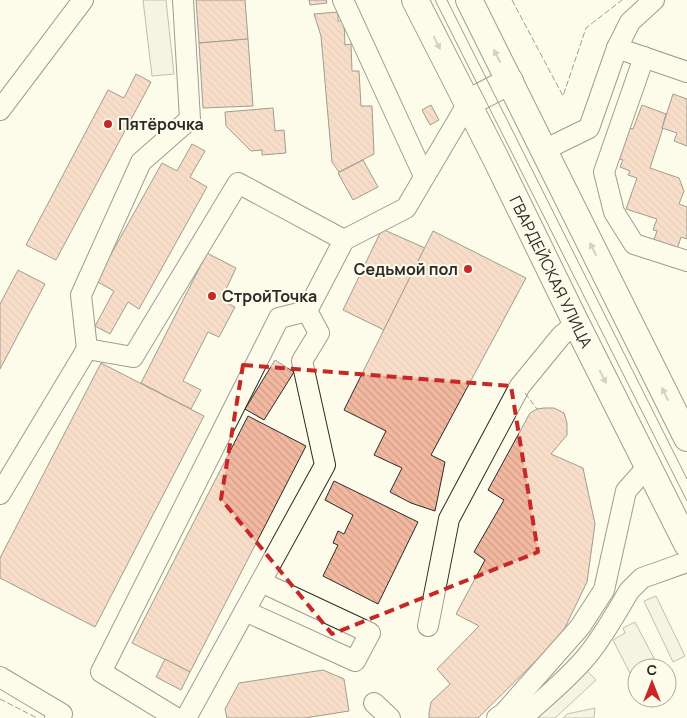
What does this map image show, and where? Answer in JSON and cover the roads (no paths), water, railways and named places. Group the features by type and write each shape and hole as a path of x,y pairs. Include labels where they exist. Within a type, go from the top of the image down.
{"main road":[{"name":"ГВАРДЕЙСКАЯ УЛИЦА","path":"415,0 687,544"},
{"path":"469,0 687,438"},
{"path":"468,103 510,81"}],"lane":[{"path":"0,110 83,0"},
{"path":"0,494 87,349 81,295 141,162 190,119 183,0"},
{"path":"343,0 424,176"},
{"path":"544,150 589,128 617,48 630,22 654,0"},
{"path":"617,48 687,72"},
{"path":"644,57 604,172 614,212 634,244 687,261"},
{"path":"176,718 101,672 278,318 308,310 344,240 406,208 468,103"},
{"path":"87,349 133,357 238,183 344,240"},
{"path":"186,718 325,464 302,361 319,333 308,310"},
{"path":"428,626 449,519 520,386 561,336 576,323"},
{"path":"498,718 580,627 604,590 626,491 648,466"},
{"path":"522,718 587,656 629,591 642,578 687,562"},
{"path":"245,611 355,661 370,633 261,582"},
{"path":"0,677 62,717"},
{"path":"374,703 390,718"}],"tram line":[{"path":"435,0 687,501"},
{"path":"447,0 687,479"}],"place":[{"name":"Пятёрочка","path":"108,124"},
{"name":"Седьмой пол","path":"468,269"},
{"name":"СтройТочка","path":"212,296"}]}
